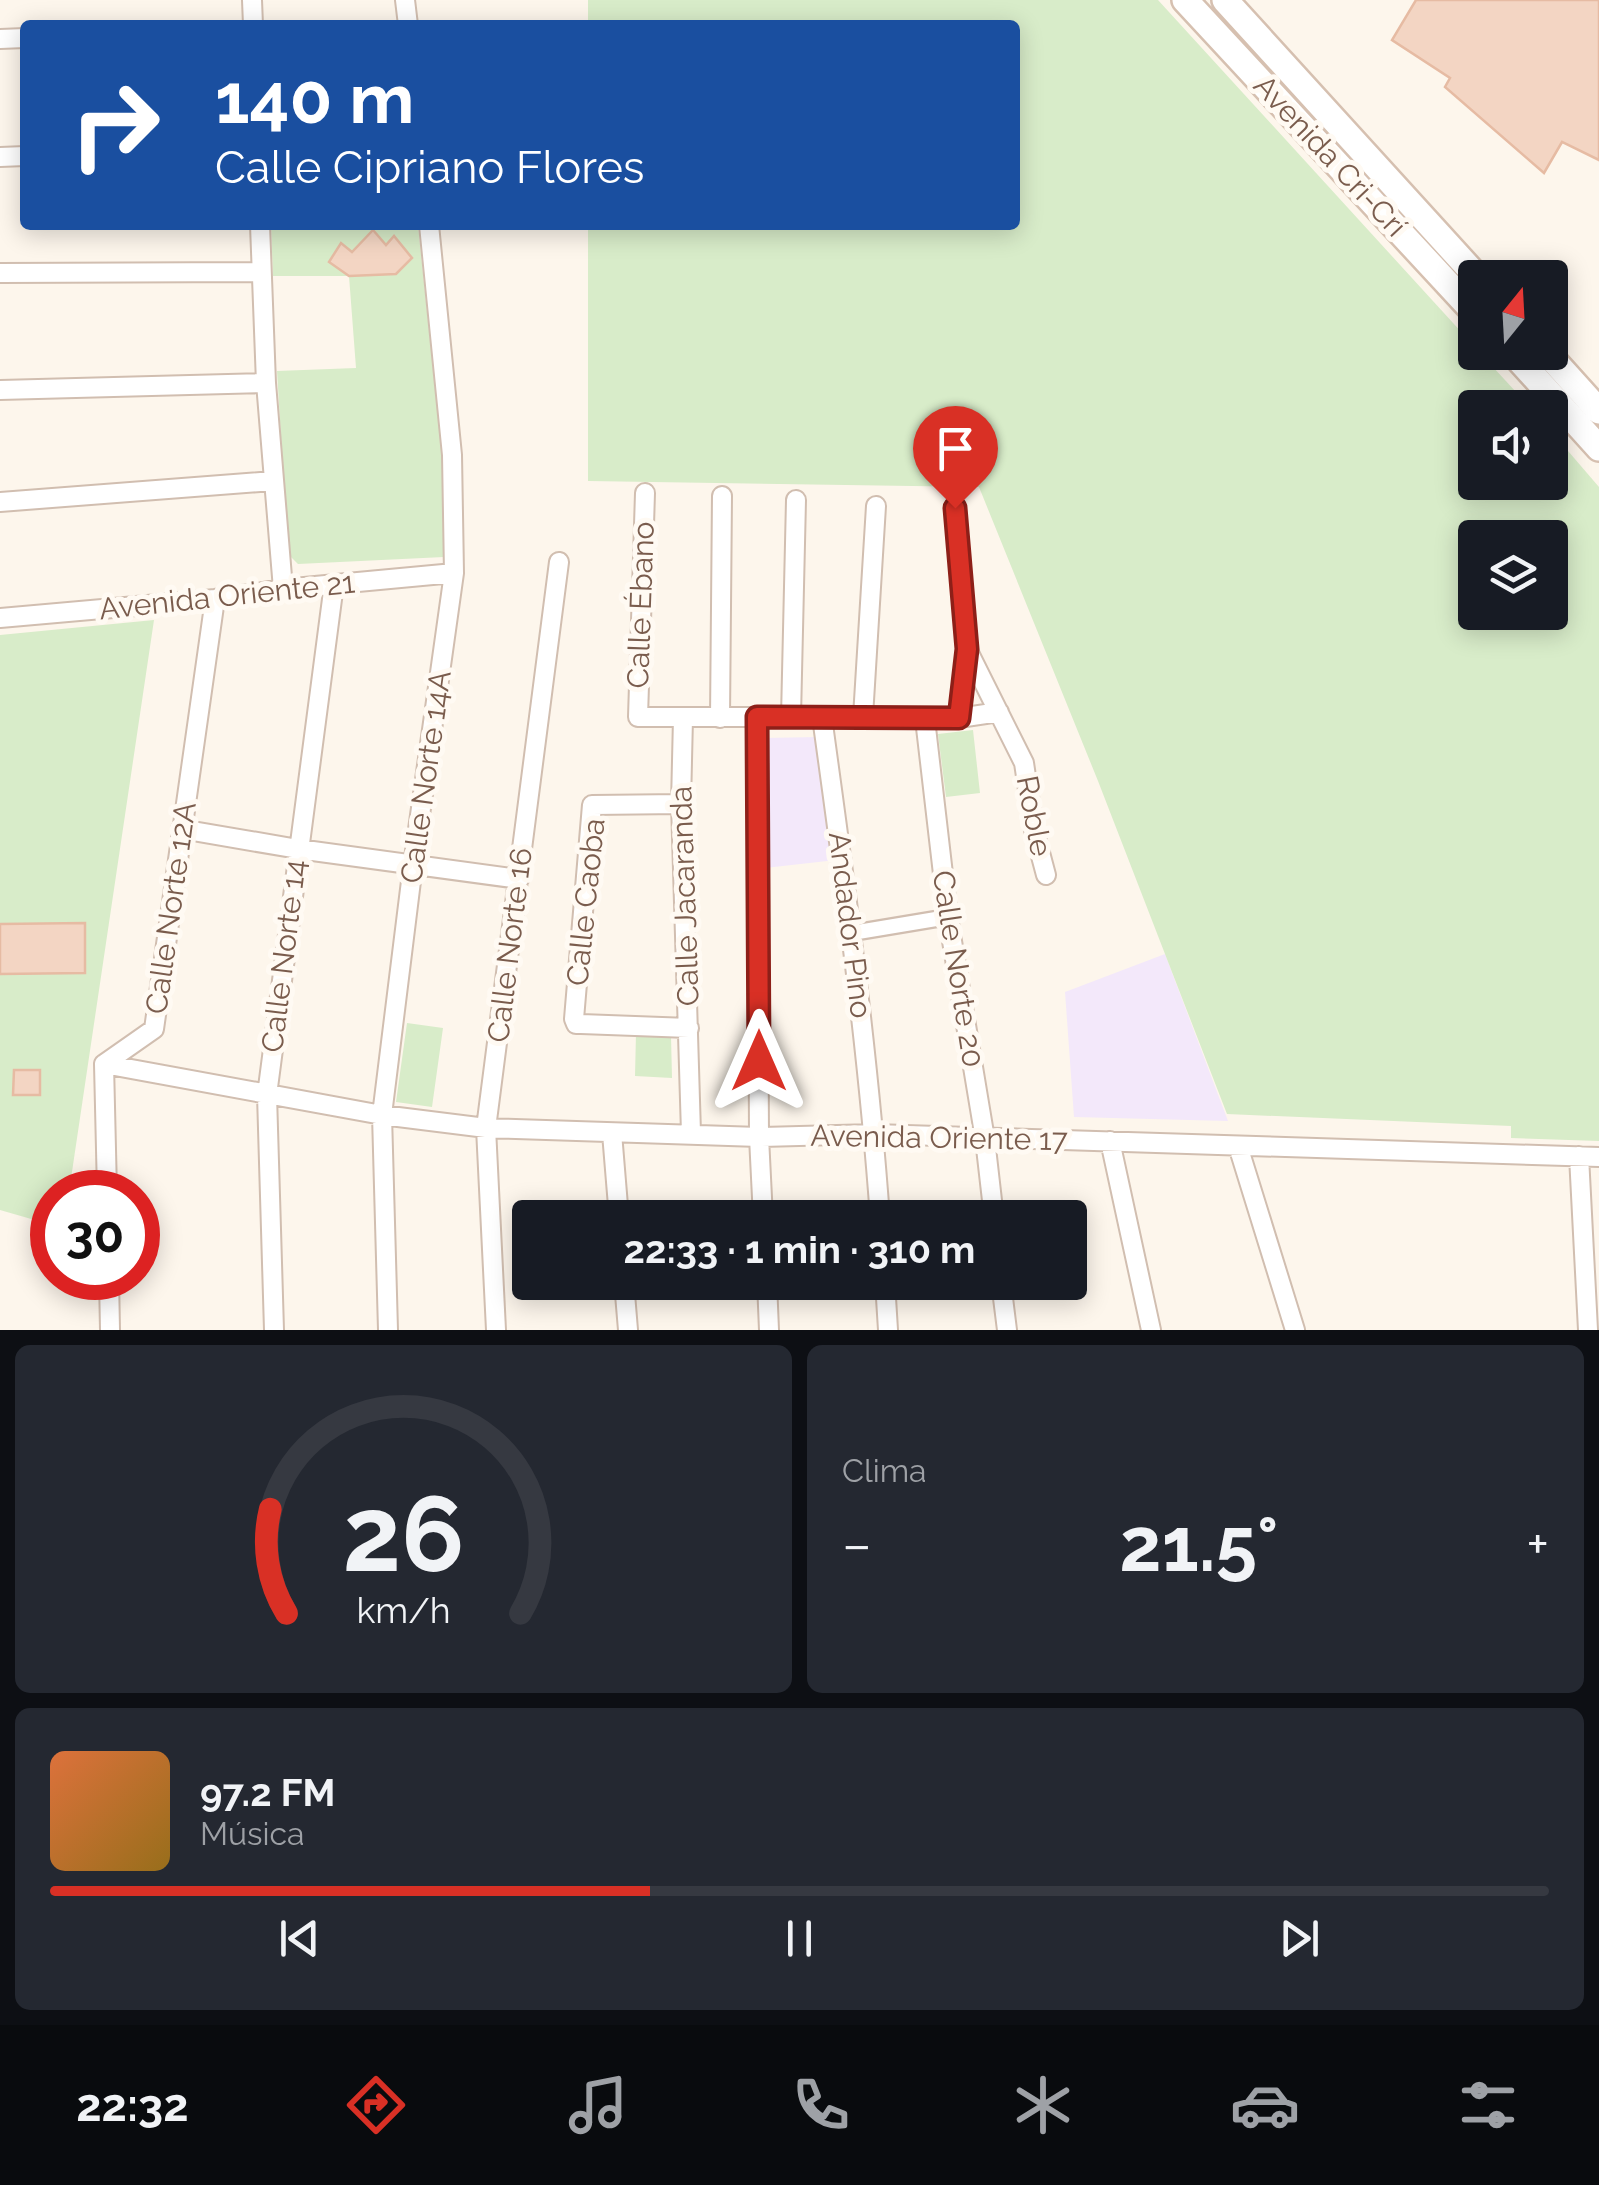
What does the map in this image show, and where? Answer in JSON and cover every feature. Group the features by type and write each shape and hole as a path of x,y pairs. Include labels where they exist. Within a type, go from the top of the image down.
{"main road":[{"name":"Avenida Cri-Crí","path":"1185,0 1458,295"},
{"name":"Avenida Cri-Crí","path":"1225,0 1462,260"},
{"path":"1528,370 1546,390"},
{"path":"1562,370 1599,412"},
{"path":"1568,399 1599,431"},
{"path":"1568,414 1599,448"}],"street":[{"path":"260,230 266,383 283,589"},
{"name":"Calle Norte 14A","path":"388,1330 382,1115 454,573 452,455 430,230"},
{"path":"0,273 260,272"},
{"path":"0,390 266,383"},
{"path":"0,502 273,481"},
{"name":"Calle Ébano","path":"645,492 638,717 683,718"},
{"path":"720,718 722,496"},
{"path":"791,717 796,500"},
{"path":"863,717 876,506"},
{"path":"955,508 967,649 959,718"},
{"name":"Calle Norte 16","path":"496,1330 486,1128 560,562"},
{"name":"Avenida Oriente 21","path":"0,618 454,573"},
{"name":"Calle Norte 14","path":"274,1330 266,1095 334,584"},
{"name":"Calle Norte 12A","path":"104,1064 154,1029 215,599"},
{"name":"Roble","path":"967,649 1024,762 1034,830 1046,875"},
{"path":"683,718 924,720 998,712"},
{"path":"757,717 762,1200"},
{"name":"Andador Pino","path":"822,717 852,933 879,1200"},
{"name":"Calle Jacaranda","path":"683,718 681,804 691,1133"},
{"name":"Calle Norte 20","path":"924,720 948,916 992,1200"},
{"name":"Calle Caoba","path":"681,804 592,805 574,1019 576,1024 690,1028"},
{"path":"181,829 519,879"},
{"path":"852,933 948,916"},
{"path":"104,1064 106,1170"},
{"name":"Avenida Oriente 17","path":"104,1064 382,1115 486,1128 759,1137 874,1134 1599,1157"},
{"path":"612,1133 618,1200"},
{"path":"1110,1142 1151,1330"},
{"path":"1238,1146 1295,1330"},
{"path":"1579,1156 1588,1330"},
{"path":"109,1300 110,1330"},
{"path":"626,1300 628,1330"},
{"path":"768,1300 769,1330"},
{"path":"886,1300 888,1330"},
{"path":"1004,1300 1007,1330"}],"shaded area":[{"path":"819,737 836,860 765,868 763,738"},
{"path":"1165,954 1228,1121 1074,1117 1065,992"}],"green space":[{"path":"588,0 1158,0 1458,328 1458,370 1496,370 1514,390 1458,390 1458,500 1568,500 1568,451 1599,487 1599,1141 1511,1138 1511,1126 1227,1114 979,487 588,481 588,230 1020,230 1020,20 588,20"},
{"path":"271,230 419,230 444,476 444,557 298,564 288,554 277,371 356,368 349,276 273,276","holes":["373,231 386,245 412,258 396,274 349,276 329,261 341,243 352,252"]},
{"path":"154,620 72,1170 30,1170 30,1219 0,1210 0,635"},
{"path":"973,730 980,793 946,797 938,734"},
{"path":"407,1023 443,1028 432,1107 396,1102"},
{"path":"636,1033 671,1036 672,1078 635,1076"}],"building":[{"path":"1416,0 1599,0 1599,160 1562,142 1544,173 1445,87 1450,78 1392,40"},
{"path":"373,230 386,245 394,236 412,258 396,274 349,276 329,262 341,243 352,252"},
{"path":"85,923 85,973 0,974 0,924"},
{"path":"14,1070 40,1070 40,1095 13,1095"}],"route":[{"path":"759,1061 757,717 959,718 967,649 955,508"}]}
